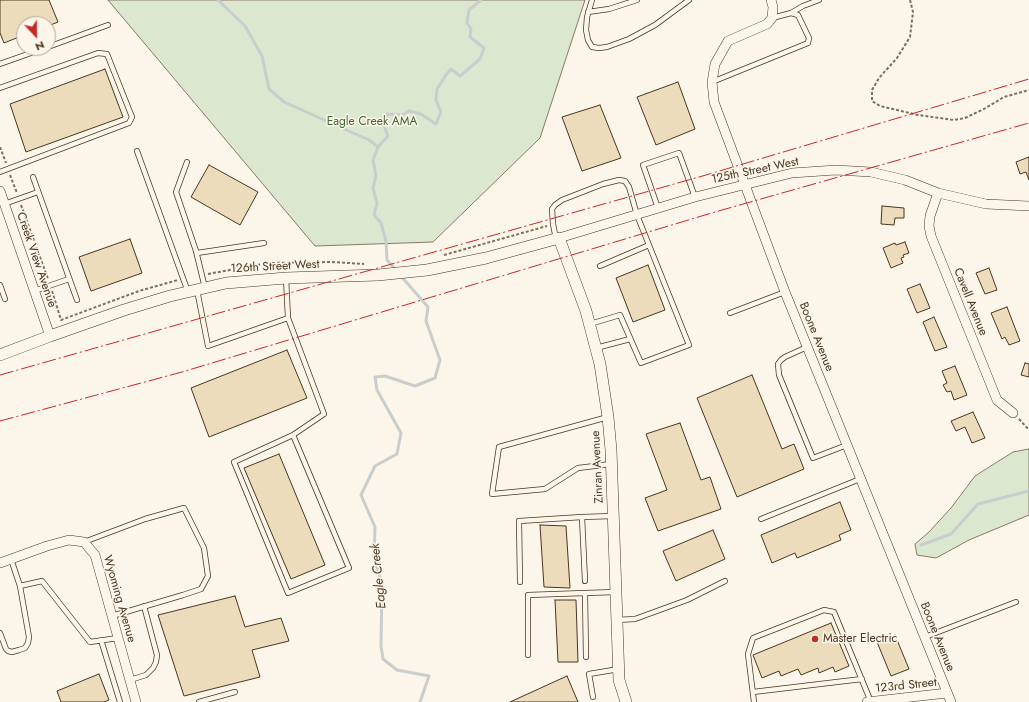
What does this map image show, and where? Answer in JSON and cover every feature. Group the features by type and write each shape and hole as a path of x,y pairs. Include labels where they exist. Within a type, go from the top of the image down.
{"street":[{"path":"771,0 774,7 772,18"},
{"name":"Boone Avenue","path":"772,18 767,24 728,41 715,64 712,82 714,102 785,292 949,698"},
{"name":"125th Street West","path":"558,238 695,196 745,186 792,173 836,170 871,172 906,180 938,193 986,204 1029,206"},
{"name":"Creek View Avenue","path":"0,191 50,336"},
{"name":"Cavell Avenue","path":"938,193 930,216 929,226 931,236 997,400 1013,413"},
{"name":"126th Street West","path":"0,355 124,310 226,283 286,278 378,275 426,270 486,258 558,238"},
{"name":"Zinran Avenue","path":"558,238 589,324 596,348 608,417 619,680 626,702"},
{"path":"0,563 47,546 69,540 84,542"},
{"name":"Wyoming Avenue","path":"84,542 95,555 136,702"},
{"name":"123rd Street","path":"866,702 949,698"}],"lane":[{"path":"592,0 588,12 586,30 588,40 592,47 607,47 629,39 654,25 688,0"},
{"path":"588,12 610,9 637,0"},
{"path":"772,18 791,13 818,0"},
{"path":"712,82 808,43 809,38 798,15 791,13"},
{"path":"56,44 108,25"},
{"path":"0,88 98,53 107,54 132,117 129,123 0,172"},
{"path":"0,64 22,56"},
{"path":"137,151 183,278 196,290"},
{"path":"658,208 643,165 679,153 695,196"},
{"path":"186,162 176,192 197,253 202,275 196,290 208,346 288,318"},
{"path":"33,177 77,300"},
{"path":"558,238 553,224 552,209 555,205 562,200 619,180 625,181 629,186 637,214 649,246 689,345 640,363 620,315 589,324"},
{"path":"4,204 38,192"},
{"path":"197,253 264,243"},
{"path":"600,266 649,246"},
{"path":"286,278 288,318 324,414 293,435 234,462 288,594 349,568 293,435"},
{"path":"34,291 69,279"},
{"path":"0,285 5,299"},
{"path":"730,313 785,292"},
{"path":"596,348 630,339"},
{"path":"807,347 785,357 778,364 779,375 784,388 814,458 847,445"},
{"path":"608,417 499,446 492,494 545,489 578,468 611,464"},
{"path":"760,519 860,479"},
{"path":"84,542 145,519 184,508 204,548 208,576 201,589 112,616"},
{"path":"520,582 519,521 613,516"},
{"path":"582,518 585,581"},
{"path":"0,633 8,651 12,652 25,648 28,643 29,637 20,586 11,559"},
{"path":"617,620 635,619 687,600 726,580"},
{"path":"20,586 42,581 90,642 118,638"},
{"path":"528,655 528,595 616,592"},
{"path":"585,593 586,657"},
{"path":"925,637 1016,602"},
{"path":"130,680 146,675 153,668 156,662 157,655 144,606"},
{"path":"754,702 748,654 753,638 824,610 834,612 871,702"},
{"path":"101,640 120,702"},
{"path":"593,697 589,674 619,669"},
{"path":"753,692 862,679"},
{"path":"199,702 235,692"}],"path":[{"path":"910,0 913,12 910,37 897,58 879,78 872,90 872,101 880,106 918,115 954,120 965,118 1004,97 1029,90"},
{"path":"0,147 50,285 61,320 139,291 183,278"},
{"path":"442,256 553,224"},
{"path":"202,275 268,263 332,262 367,264"},
{"path":"1013,413 1029,430"}],"green space":[{"name":"Eagle Creek AMA","path":"108,0 585,0 540,138 433,242 315,246"},
{"path":"1029,449 1029,515 969,540 936,558 917,555 915,544 929,532 951,508 975,476 1013,452"}],"building":[{"path":"0,0 49,0 56,16 16,16 16,38 4,43 0,33"},
{"path":"105,69 123,117 26,152 10,104"},
{"path":"678,82 695,129 656,145 637,97"},
{"path":"600,105 621,158 582,171 562,117"},
{"path":"1029,157 1029,180 1026,172 1020,174 1016,162"},
{"path":"209,165 258,192 240,225 191,197"},
{"path":"882,206 904,208 904,218 895,218 894,225 881,224"},
{"path":"130,239 142,273 91,291 79,257"},
{"path":"905,242 909,253 903,255 904,257 901,258 903,263 891,268 883,248 895,243 896,245"},
{"path":"648,265 665,310 633,322 616,278"},
{"path":"989,268 997,290 985,294 976,273"},
{"path":"920,284 930,308 917,313 907,289"},
{"path":"1007,307 1020,341 1009,345 1005,337 1002,339 991,313"},
{"path":"934,317 947,347 935,351 923,322"},
{"path":"287,350 307,398 209,437 191,388"},
{"path":"1025,363 1029,364 1029,377 1021,375"},
{"path":"955,366 967,395 954,400 951,391 947,392 943,385 947,383 942,371"},
{"path":"752,375 782,449 794,444 804,469 737,497 697,398"},
{"path":"973,412 985,438 972,443 965,427 956,431 951,421"},
{"path":"680,423 701,480 710,477 721,509 658,531 645,498 667,490 646,434"},
{"path":"279,454 325,565 291,579 244,468"},
{"path":"840,502 851,530 839,535 841,540 797,558 795,553 772,563 761,535"},
{"path":"540,525 566,526 570,588 544,587"},
{"path":"713,530 725,559 676,581 663,551"},
{"path":"235,596 245,627 281,618 289,641 252,650 260,677 184,696 158,615"},
{"path":"555,600 576,600 578,662 558,662"},
{"name":"Master Electric","path":"831,623 849,666 835,672 833,667 819,673 818,668 801,675 798,669 781,676 779,671 762,678 753,655"},
{"path":"895,635 909,669 891,676 877,642"},
{"path":"99,674 109,700 104,702 61,702 57,691"},
{"path":"567,676 578,702 510,702"}],"waterway":[{"path":"218,0 245,26 262,56 269,89 284,102 369,140 378,147"},
{"name":"Eagle Creek","path":"395,269 387,260 386,241 381,223 374,215 377,203 373,188 376,176 373,160 378,147 388,136 384,126 387,114 402,115 409,111 421,114 436,124 441,112 436,100 437,89 451,69 460,76 480,59 484,48 470,37 471,29 467,23 469,10 481,0"},
{"name":"Eagle Creek","path":"400,275 428,307 426,321 440,360 435,378 415,386 385,376 375,377 377,390 401,433 397,454 375,466 361,495 375,527 374,557 382,584 381,646 383,659 397,670 429,676 420,702"},
{"path":"921,545 951,534 978,504 1029,491"}],"power":[{"path":"0,375 706,175 1029,79"},
{"path":"0,421 182,372 715,212 1029,123"}],"place":[{"name":"Master Electric","path":"815,639"}]}
